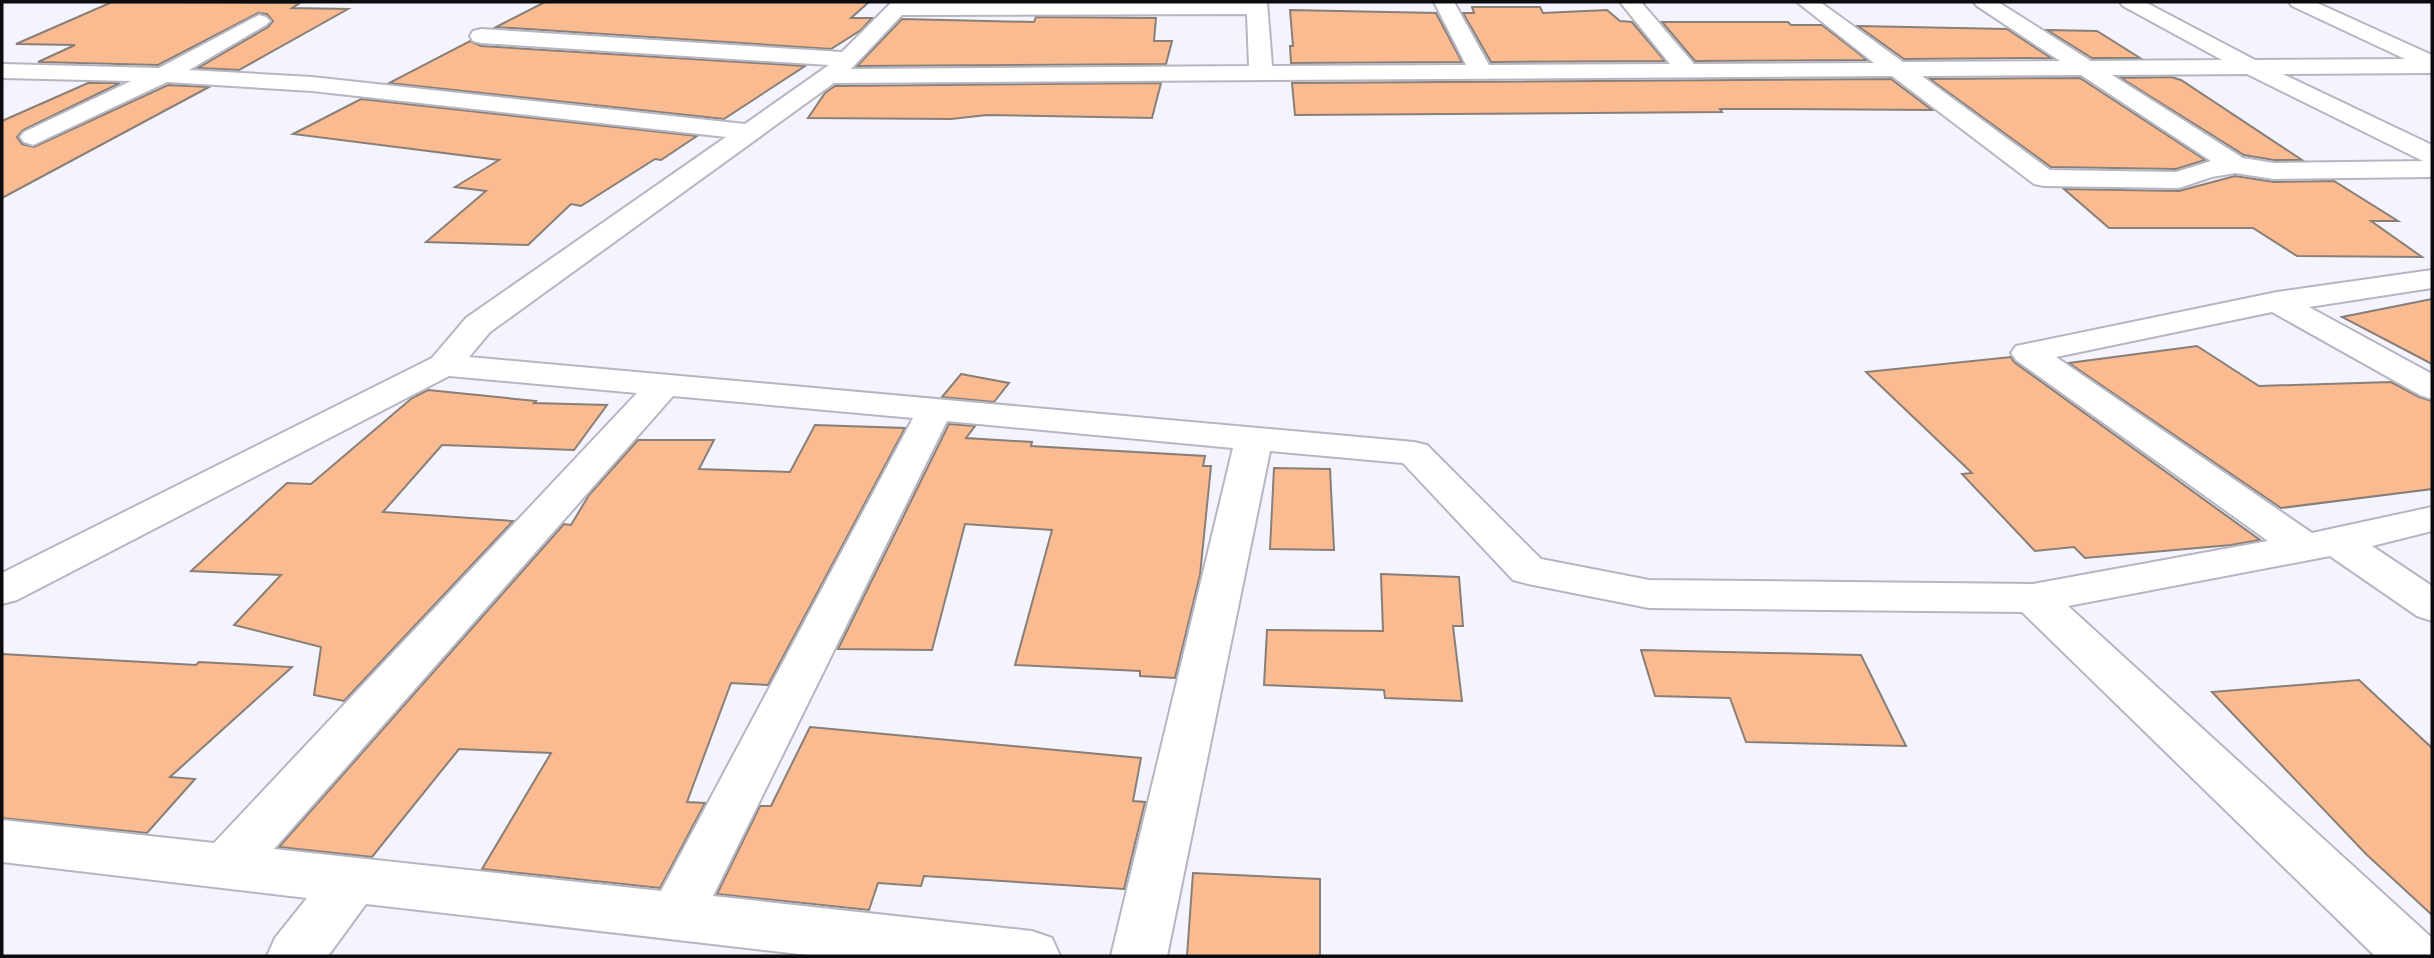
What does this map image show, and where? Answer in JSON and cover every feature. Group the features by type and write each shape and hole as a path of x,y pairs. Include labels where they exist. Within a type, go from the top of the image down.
{"street":[{"path":"1444,2 1481,72"},
{"path":"1630,2 1689,72"},
{"path":"1807,2 2044,178 2179,180 2206,170 2235,165 2274,171 2432,169"},
{"path":"1984,2 2235,165"},
{"path":"2130,2 2250,67 2432,155"},
{"path":"2299,2 2432,64"},
{"path":"2,590 444,365 478,325 838,67 900,6 1257,5 1261,73"},
{"path":"33,137 163,75 259,21"},
{"path":"481,36 838,67 1261,73 1689,72 2432,64"},
{"path":"2,71 163,75 312,84 750,132"},
{"path":"2432,279 2277,302 2028,354 2321,545 2432,606"},
{"path":"2277,302 2432,388"},
{"path":"444,365 1414,453 1528,570 1649,594 2033,598 2321,545 2432,519"},
{"path":"226,866 664,385"},
{"path":"675,917 934,410"},
{"path":"1139,956 1254,439"},
{"path":"2033,598 2413,956"},
{"path":"2,841 1032,956"},
{"path":"295,956 353,880"}],"building":[{"path":"112,2 300,3 292,8 348,9 239,70 198,68 268,27 273,21 267,14 258,13 158,65 38,62 75,45 16,44"},
{"path":"545,2 869,2 851,18 872,18 861,30 831,49 496,27"},
{"path":"1472,7 1540,7 1543,13 1607,10 1620,21 1632,22 1665,61 1491,62 1463,13 1474,13"},
{"path":"1290,10 1436,13 1462,62 1291,63 1290,46 1293,46"},
{"path":"1036,17 1156,18 1154,41 1172,41 1166,64 857,66 902,19 1034,22"},
{"path":"1662,22 1788,22 1791,25 1822,25 1867,60 1695,61"},
{"path":"1858,26 2007,29 2051,58 1904,59"},
{"path":"2047,30 2097,31 2140,58 2092,58"},
{"path":"470,41 481,46 805,66 724,119 389,83"},
{"path":"2171,77 2181,80 2302,160 2274,160 2244,155 2121,78"},
{"path":"2080,78 2205,160 2176,169 2051,167 1930,79"},
{"path":"1891,79 1932,110 1720,109 1722,112 1295,115 1292,83"},
{"path":"88,83 120,83 23,130 17,137 22,144 34,147 168,85 209,87 2,198 2,121"},
{"path":"1161,83 1152,118 987,115 951,119 808,118 825,93 835,86"},
{"path":"361,99 697,136 581,206 571,204 528,245 426,242 486,191 455,187 499,160 293,134"},
{"path":"2235,176 2274,182 2334,181 2398,221 2371,221 2422,257 2297,256 2253,228 2109,228 2064,189 2179,191"},
{"path":"2432,299 2432,364 2342,317"},
{"path":"2197,346 2259,386 2391,382 2432,401 2432,489 2281,508 2069,363"},
{"path":"2011,357 2014,362 2260,540 2085,558 2074,547 2035,551 1962,474 1972,473 1866,372"},
{"path":"961,374 1009,383 994,402 942,397"},
{"path":"428,390 536,401 534,403 607,405 574,450 442,445 383,512 513,521 344,701 314,695 321,647 234,625 281,575 191,571 287,483 311,484 412,398"},
{"path":"949,424 975,426 966,438 1032,442 1031,446 1205,456 1203,466 1211,466 1200,575 1175,678 1140,676 1140,671 1015,665 1052,530 965,524 932,650 838,649"},
{"path":"815,425 905,428 768,685 731,683 687,802 705,803 660,888 482,869 551,753 459,749 372,857 279,847 564,524 571,525 589,495 638,440 714,440 699,469 790,472"},
{"path":"1274,468 1330,469 1334,550 1270,549"},
{"path":"1381,574 1459,577 1463,626 1453,626 1462,701 1385,698 1384,690 1264,685 1267,630 1383,631"},
{"path":"1641,650 1861,655 1906,746 1746,742 1730,698 1655,696"},
{"path":"2,654 196,665 199,662 292,667 170,777 195,779 147,833 2,818"},
{"path":"2359,680 2432,748 2432,915 2366,854 2212,692"},
{"path":"810,727 1141,758 1133,801 1145,802 1124,889 924,876 921,886 878,883 869,910 717,894 760,806 771,806"},
{"path":"1193,873 1320,879 1320,956 1187,956"}]}
